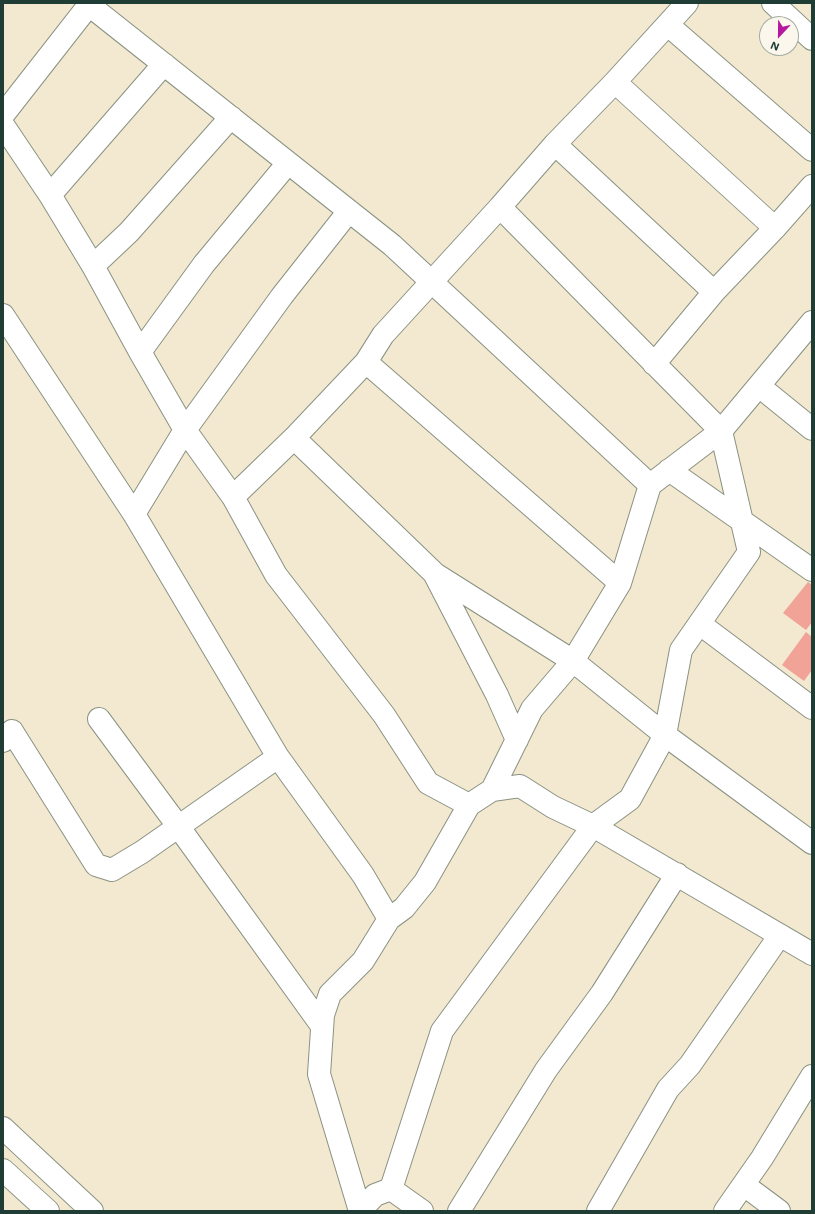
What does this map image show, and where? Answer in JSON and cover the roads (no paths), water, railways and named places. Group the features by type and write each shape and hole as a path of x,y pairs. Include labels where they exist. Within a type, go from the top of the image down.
{"street":[{"path":"233,496 294,438 366,362 383,335 431,281 500,207 555,144 687,3"},
{"path":"773,3 812,39"},
{"path":"3,116 90,4 392,245 650,485"},
{"path":"668,25 812,150"},
{"path":"50,195 164,64"},
{"path":"614,82 775,228"},
{"path":"92,266 129,232 231,117"},
{"path":"3,125 50,195 185,430 233,496 276,575 384,714 428,783 470,805"},
{"path":"555,144 714,292"},
{"path":"140,352 204,264 288,163"},
{"path":"654,364 714,292 775,228 812,186"},
{"path":"391,1189 442,1031 593,826 630,800 665,735 681,650 749,552 721,431 500,207"},
{"path":"134,514 185,430 282,296 349,211"},
{"path":"3,315 134,514 278,757 363,875 389,919"},
{"path":"492,790 532,709 573,661 620,583 650,485 721,431 812,322"},
{"path":"366,362 620,583"},
{"path":"759,386 812,429"},
{"path":"294,438 435,574 573,661 665,735 812,843"},
{"path":"669,470 812,570"},
{"path":"435,574 497,695 517,740"},
{"path":"700,624 812,708"},
{"path":"99,719 322,1026"},
{"path":"6,730 96,865 112,870 142,852 278,757"},
{"path":"360,1211 319,1074 323,1015 330,994 364,960 389,919 404,908 425,882 470,805 492,790 520,786 553,807 593,826 677,874 812,954"},
{"path":"459,1211 546,1070 602,993 677,874"},
{"path":"598,1211 668,1089 690,1065 780,935"},
{"path":"725,1211 762,1158 810,1083"},
{"path":"3,1128 92,1211"},
{"path":"3,1170 48,1211"},
{"path":"744,1185 779,1211"},
{"path":"360,1211 375,1195 391,1189"},
{"path":"391,1189 422,1211"}]}
